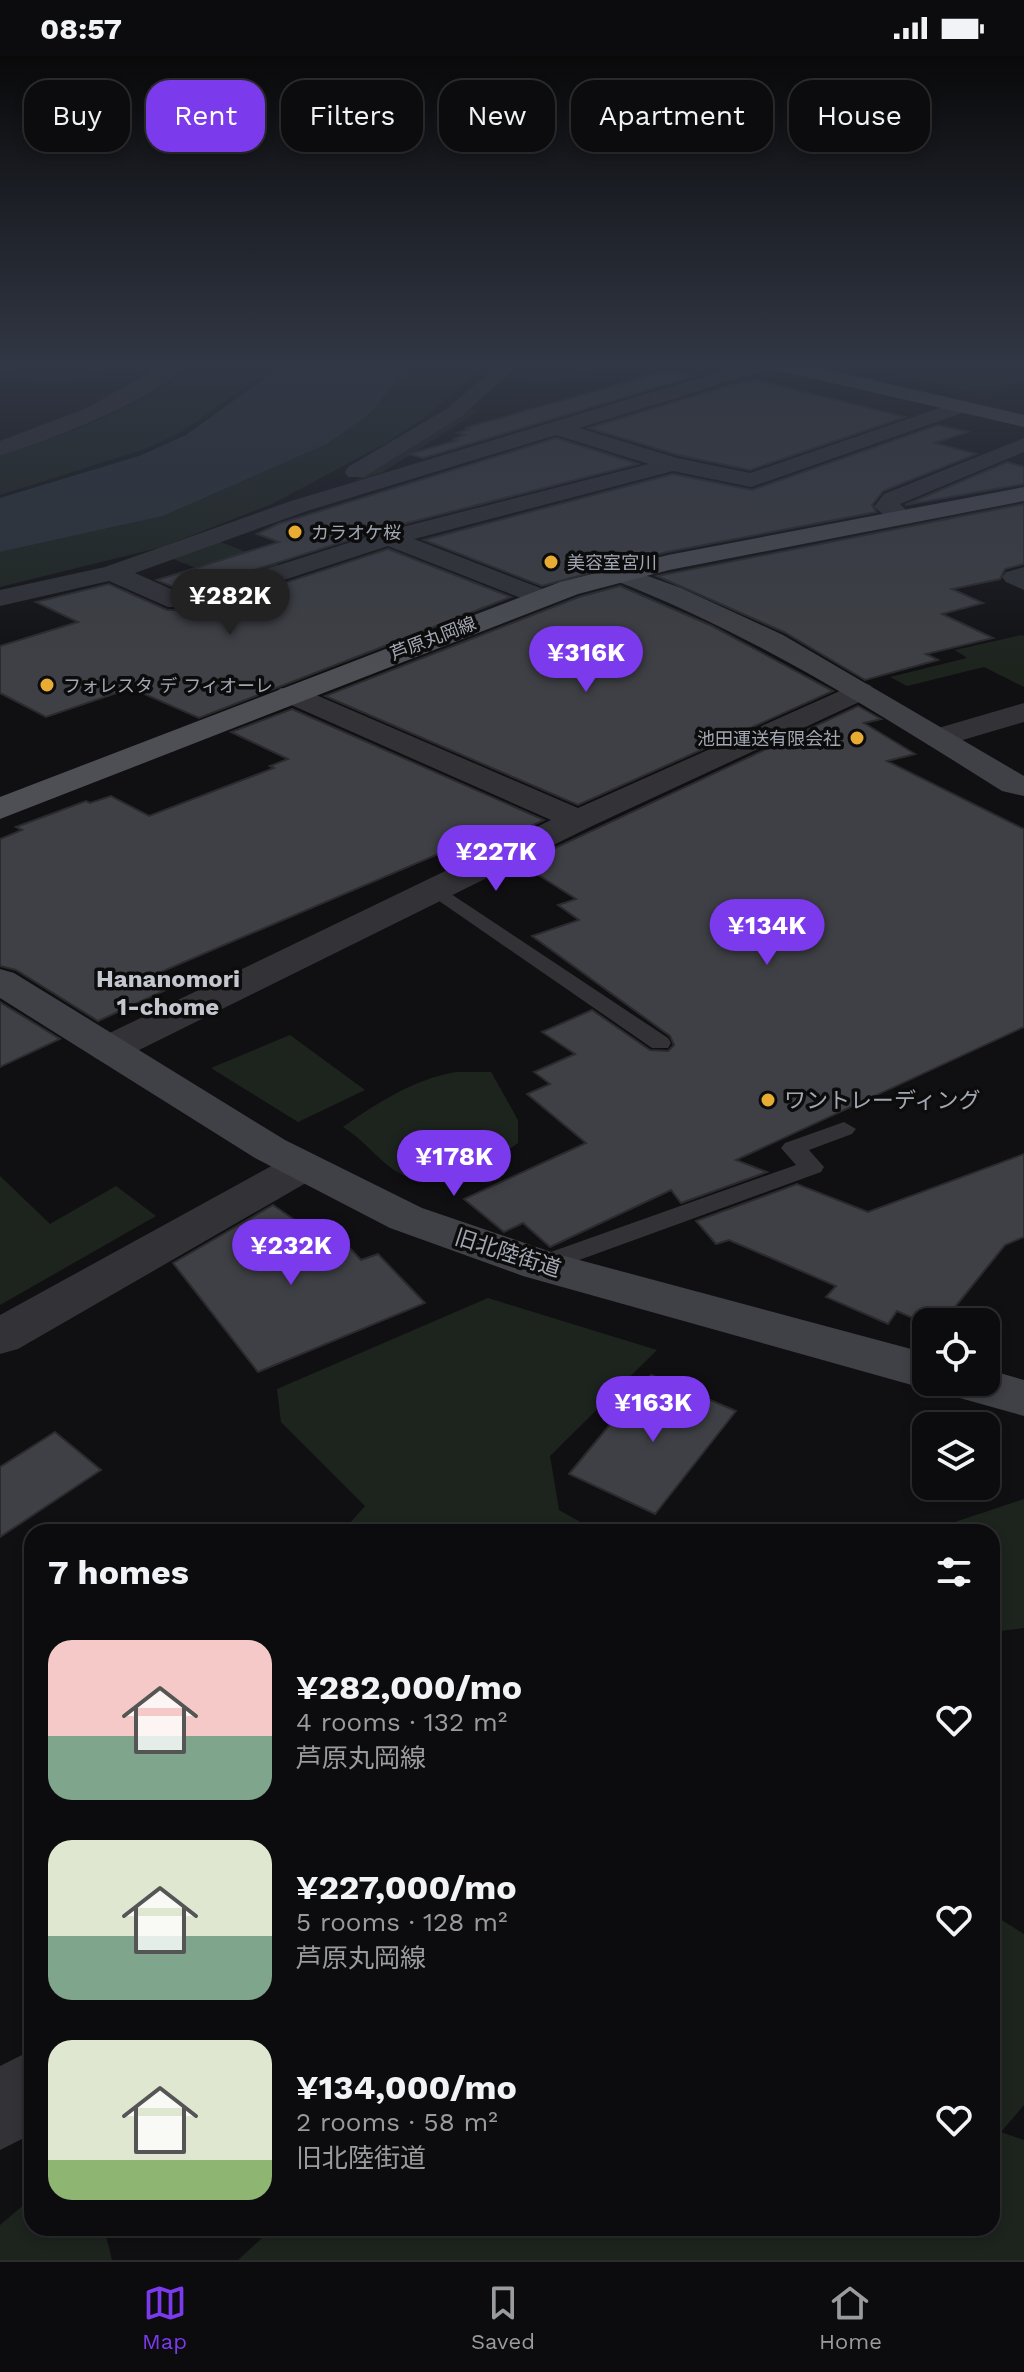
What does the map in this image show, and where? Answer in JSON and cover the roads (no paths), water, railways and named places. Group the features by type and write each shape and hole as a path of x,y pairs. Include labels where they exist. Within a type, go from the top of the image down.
{"main road":[{"name":"芦原丸岡線","path":"0,809 539,597 620,574 1024,494"}],"street":[{"path":"299,506 367,465"},
{"path":"0,598 112,573 299,506 435,465"},
{"path":"112,573 177,601 201,599 389,538 670,465"},
{"path":"677,465 751,480 799,465"},
{"path":"901,517 886,507 892,499 973,465"},
{"path":"901,475 931,482"},
{"path":"299,506 539,597"},
{"path":"620,574 675,593 748,626 1020,787"},
{"path":"1024,575 1015,577 1024,582"},
{"path":"109,1049 578,820 860,691"},
{"path":"290,694 578,820"},
{"path":"939,738 1024,712"},
{"name":"旧北陸街道","path":"0,981 302,1167 406,1218 540,1265 912,1367"},
{"path":"0,1337 302,1167"},
{"path":"1000,1391 1024,1398"},
{"path":"0,2113 24,2094"}],"lane":[{"path":"436,890 660,1043"},
{"path":"540,1265 812,1167 793,1148 844,1129"}],"place":[{"name":"カラオケ桜","path":"295,532"},
{"name":"美容室宮川","path":"551,562"},
{"name":"フォレスタ デ フィオーレ","path":"47,685"},
{"name":"池田運送有限会社","path":"857,738"},
{"name":"ワントレーディング","path":"768,1100"}],"district":[{"name":"Hananomori 1-chome","path":"168,993"}]}
